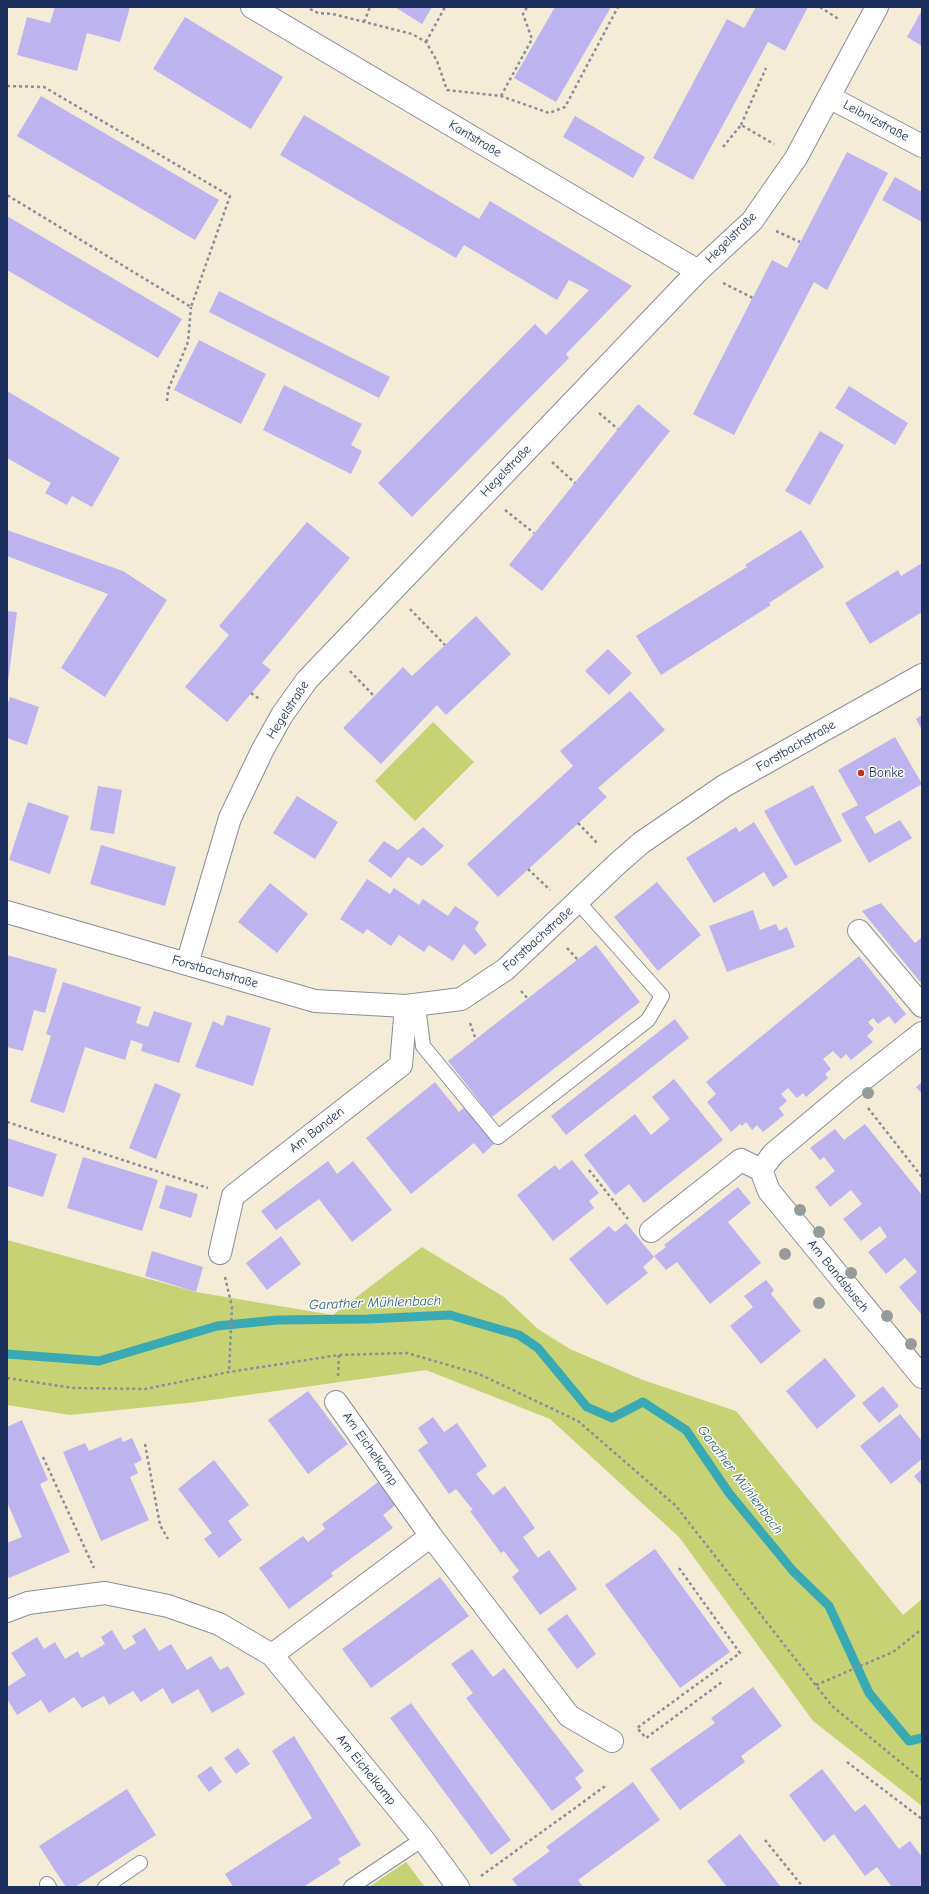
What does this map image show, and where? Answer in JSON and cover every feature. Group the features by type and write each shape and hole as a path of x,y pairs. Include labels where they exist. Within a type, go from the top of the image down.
{"street":[{"name":"Kantstraße","path":"252,7 698,271"},
{"name":"Hegelstraße","path":"187,964 230,818 262,751 282,715 307,680 698,271 752,221 796,158 877,7"},
{"name":"Leibnizstraße","path":"829,97 922,146"},
{"name":"Forstbachstraße","path":"7,912 315,1001 412,1005 460,999 506,970 641,843 724,786 922,675"},
{"path":"859,931 922,1006"},
{"name":"Am Banden","path":"233,1196 401,1065 412,1005"},
{"path":"651,1232 741,1160 761,1170 773,1154 852,1088 922,1033"},
{"name":"Am Bandsbusch","path":"761,1170 769,1191 922,1377"},
{"path":"220,1253 233,1196"},
{"name":"Am Eichelkamp","path":"336,1402 431,1536 569,1716 612,1741"},
{"path":"272,1655 431,1536"},
{"name":"Am Eichelkamp","path":"7,1611 28,1603 105,1593 168,1606 219,1624 272,1655 423,1839 458,1887"}],"lane":[{"path":"412,1005 423,1046 498,1137 648,1020 662,996 578,902"},
{"path":"351,1887 423,1839"},
{"path":"105,1887 140,1863"}],"path":[{"path":"306,7 318,13 333,14 412,34 426,42 437,61 447,90 501,96 549,113 566,107 618,7"},
{"path":"364,22 370,7"},
{"path":"426,42 445,7"},
{"path":"501,96 532,38 523,14 527,7"},
{"path":"820,7 843,22"},
{"path":"723,147 741,125 766,68"},
{"path":"7,86 44,88 230,196 192,307 188,342 168,390 168,401"},
{"path":"741,125 774,145"},
{"path":"7,195 192,307"},
{"path":"774,231 800,242"},
{"path":"719,281 752,298"},
{"path":"594,408 618,429"},
{"path":"547,458 575,483"},
{"path":"499,506 534,533"},
{"path":"409,608 445,645"},
{"path":"349,670 374,696"},
{"path":"578,823 598,844"},
{"path":"528,869 550,890"},
{"path":"565,946 578,960"},
{"path":"469,1021 476,1040"},
{"path":"852,1088 922,1177"},
{"path":"7,1122 233,1196"},
{"path":"589,1170 627,1219 651,1232"},
{"path":"220,1253 232,1307 229,1372"},
{"path":"7,1378 73,1388 145,1390 229,1372 339,1355 407,1353 479,1374 578,1421 676,1506 832,1706 922,1780"},
{"path":"145,1444 160,1525 168,1539"},
{"path":"43,1457 95,1570"},
{"path":"679,1568 740,1653 637,1728 646,1738 722,1682"},
{"path":"816,1684 893,1652 922,1629"},
{"path":"847,1762 922,1819"},
{"path":"479,1878 604,1787 605,1783"},
{"path":"765,1840 803,1887"}],"green space":[{"path":"433,722 474,762 415,821 375,781"},
{"path":"7,1240 196,1292 333,1315 422,1247 504,1297 538,1329 570,1349 643,1380 736,1411 903,1615 922,1599 922,1806 813,1721 679,1537 550,1419 426,1370 197,1402 70,1415 7,1405"},
{"path":"406,1862 425,1887 369,1887"}],"building":[{"path":"55,7 130,7 120,42 87,33 77,71 17,55 27,17 50,23"},
{"path":"395,7 432,7 422,24"},
{"path":"555,7 611,7 556,102 514,78"},
{"path":"756,7 808,7 785,51 768,42 693,180 653,158 727,19 744,28"},
{"path":"922,10 922,46 907,37"},
{"path":"185,17 283,77 251,129 153,69"},
{"path":"41,96 219,200 195,240 17,136"},
{"path":"304,115 479,219 490,201 632,286 566,354 569,358 412,517 378,483 535,324 546,335 589,290 569,280 557,300 464,245 456,258 280,155"},
{"path":"575,116 645,157 633,178 563,137"},
{"path":"847,152 888,173 827,290 814,282 734,435 693,414 772,260 787,268"},
{"path":"895,177 922,192 922,222 882,200"},
{"path":"7,216 182,319 158,358 7,270"},
{"path":"219,291 390,377 379,398 209,312"},
{"path":"199,340 266,374 241,424 174,390"},
{"path":"284,385 362,424 351,445 362,451 351,474 263,430"},
{"path":"849,386 908,423 895,445 835,408"},
{"path":"7,391 120,458 92,507 72,496 67,505 45,493 51,483 7,458"},
{"path":"638,404 670,431 542,591 509,565"},
{"path":"820,431 844,445 810,505 785,491"},
{"path":"307,522 350,558 262,663 271,670 227,722 185,687 229,635 219,626"},
{"path":"7,530 123,571 167,600 105,697 61,668 108,594 7,556"},
{"path":"801,530 824,567 769,603 771,605 661,675 636,636 747,567 745,565"},
{"path":"922,563 922,612 870,644 845,603 898,570 901,576"},
{"path":"7,611 17,612 8,682 7,682"},
{"path":"476,616 511,654 446,715 437,705 381,764 343,728 403,667 412,676"},
{"path":"608,649 632,673 609,695 585,671"},
{"path":"630,691 665,730 598,788 607,797 498,897 467,864 573,766 560,751"},
{"path":"10,697 39,707 27,745 7,738 7,706"},
{"path":"922,715 922,730 916,719"},
{"path":"895,737 922,784 865,817 875,834 900,820 912,838 869,863 841,814 858,805 838,770"},
{"path":"813,785 842,841 795,866 764,811"},
{"path":"98,786 122,790 114,834 90,830"},
{"path":"297,796 338,822 315,859 273,833"},
{"path":"28,802 69,816 50,874 9,860"},
{"path":"754,822 788,877 773,887 764,872 714,903 686,858 736,827 739,832"},
{"path":"423,827 444,846 422,866 408,857 391,878 368,861 384,841 398,850"},
{"path":"101,845 176,867 165,906 90,884"},
{"path":"367,879 390,894 394,888 419,905 423,899 448,916 455,906 479,922 475,929 487,945 475,955 464,944 453,961 429,945 424,952 399,935 391,946 367,929 363,934 340,919"},
{"path":"657,882 701,935 658,971 614,917"},
{"path":"270,883 308,914 277,953 238,922"},
{"path":"881,903 915,943 922,937 922,984 862,911"},
{"path":"753,910 760,930 776,924 779,931 787,927 795,947 727,972 709,926"},
{"path":"596,945 640,1002 492,1117 448,1061"},
{"path":"7,955 57,969 45,1013 34,1010 23,1051 7,1047"},
{"path":"859,956 906,1014 895,1024 889,1016 878,1024 873,1018 868,1022 874,1029 867,1036 873,1042 851,1060 846,1054 841,1059 833,1051 823,1059 831,1069 825,1074 828,1078 806,1097 803,1093 797,1098 788,1088 781,1094 787,1101 779,1108 784,1115 763,1132 757,1125 752,1130 746,1122 742,1126 740,1124 731,1132 707,1102 716,1094 706,1082"},
{"path":"63,982 141,1007 136,1023 148,1027 154,1011 192,1023 179,1063 141,1051 143,1044 131,1040 125,1060 85,1047 64,1113 30,1102 51,1036 46,1034"},
{"path":"227,1015 271,1028 253,1086 195,1067 213,1021 223,1026"},
{"path":"675,1019 689,1038 566,1135 551,1116"},
{"path":"674,1079 723,1140 644,1203 629,1184 615,1195 584,1155 635,1114 651,1135 670,1119 652,1097"},
{"path":"435,1082 459,1112 466,1106 495,1143 483,1154 474,1143 411,1194 366,1138"},
{"path":"922,1082 922,1094 916,1087"},
{"path":"155,1083 181,1094 156,1159 129,1148"},
{"path":"865,1124 922,1195 922,1315 899,1287 917,1272 905,1258 886,1274 868,1252 887,1237 880,1226 861,1241 843,1219 862,1204 851,1190 830,1207 815,1187 835,1171 824,1157 820,1160 810,1148 835,1129 844,1140"},
{"path":"7,1138 57,1154 43,1197 7,1186"},
{"path":"83,1157 158,1180 142,1231 67,1208"},
{"path":"572,1160 599,1193 589,1201 594,1208 553,1241 517,1195 555,1165 559,1170"},
{"path":"328,1161 337,1174 353,1161 392,1210 352,1242 319,1199 276,1230 261,1211"},
{"path":"166,1185 198,1194 191,1218 159,1208"},
{"path":"738,1187 751,1203 728,1222 761,1263 710,1304 677,1262 666,1270 654,1256 666,1247 664,1245"},
{"path":"626,1223 654,1257 643,1267 648,1273 607,1305 569,1259 609,1226 615,1232"},
{"path":"281,1236 301,1264 267,1290 246,1263"},
{"path":"152,1251 203,1267 196,1292 145,1276"},
{"path":"766,1280 774,1290 771,1294 801,1331 761,1364 730,1326 753,1307 744,1296"},
{"path":"825,1358 856,1396 817,1429 786,1391"},
{"path":"883,1386 899,1406 879,1423 862,1403"},
{"path":"308,1391 348,1444 308,1474 268,1420"},
{"path":"900,1414 922,1441 922,1459 891,1484 860,1446"},
{"path":"433,1417 444,1432 457,1423 487,1466 476,1474 493,1495 505,1486 535,1528 523,1537 538,1558 549,1550 577,1589 540,1615 512,1577 519,1571 504,1551 501,1553 470,1511 473,1510 456,1489 449,1494 418,1450 428,1443 418,1428"},
{"path":"22,1420 48,1480 40,1484 70,1552 9,1578 7,1574 7,1543 22,1537 7,1502 7,1427"},
{"path":"121,1437 123,1442 132,1438 142,1460 134,1464 138,1473 130,1477 149,1520 101,1541 63,1452 85,1443 89,1451"},
{"path":"214,1460 249,1505 228,1521 242,1540 219,1558 204,1539 212,1533 178,1489"},
{"path":"922,1469 922,1486 914,1476"},
{"path":"381,1480 398,1503 383,1515 393,1528 331,1573 333,1576 289,1609 259,1568 303,1536 308,1542 325,1529 322,1524"},
{"path":"655,1549 730,1652 680,1688 605,1585"},
{"path":"440,1577 469,1616 371,1688 342,1649"},
{"path":"567,1614 596,1654 577,1669 547,1629"},
{"path":"145,1628 159,1651 171,1644 187,1670 211,1656 220,1670 228,1666 245,1694 212,1713 198,1689 172,1704 163,1688 141,1702 133,1691 109,1705 104,1696 82,1708 74,1697 49,1713 41,1700 17,1715 7,1699 7,1687 26,1675 11,1653 37,1637 44,1649 55,1642 65,1659 78,1651 81,1658 105,1644 101,1637 112,1630 124,1650 136,1643 132,1636"},
{"path":"472,1649 493,1677 504,1668 584,1771 575,1778 582,1788 552,1811 466,1698 473,1693 451,1664"},
{"path":"753,1687 782,1726 741,1756 745,1762 680,1810 650,1769 715,1723 711,1718"},
{"path":"411,1703 511,1840 491,1855 390,1718"},
{"path":"294,1736 361,1845 338,1859 341,1863 303,1887 233,1887 225,1874 312,1818 272,1751"},
{"path":"238,1748 250,1764 236,1774 224,1758"},
{"path":"211,1766 222,1782 209,1792 197,1776"},
{"path":"822,1769 855,1812 865,1804 899,1849 910,1841 922,1857 922,1887 892,1887 877,1867 865,1876 834,1834 824,1842 789,1795"},
{"path":"633,1782 660,1820 578,1880 583,1887 518,1887 512,1879 550,1851 546,1847"},
{"path":"127,1789 156,1835 75,1887 66,1887 39,1846"},
{"path":"740,1834 781,1887 727,1887 707,1861"}],"waterway":[{"name":"Garather Mühlenbach","path":"7,1354 99,1361 217,1326 277,1320 368,1319 450,1315 519,1335 538,1348 587,1407 612,1418 643,1402 686,1430 729,1493 793,1571 829,1606 869,1693 909,1741 922,1738"}],"place":[{"name":"Bonke","path":"861,773"}]}
